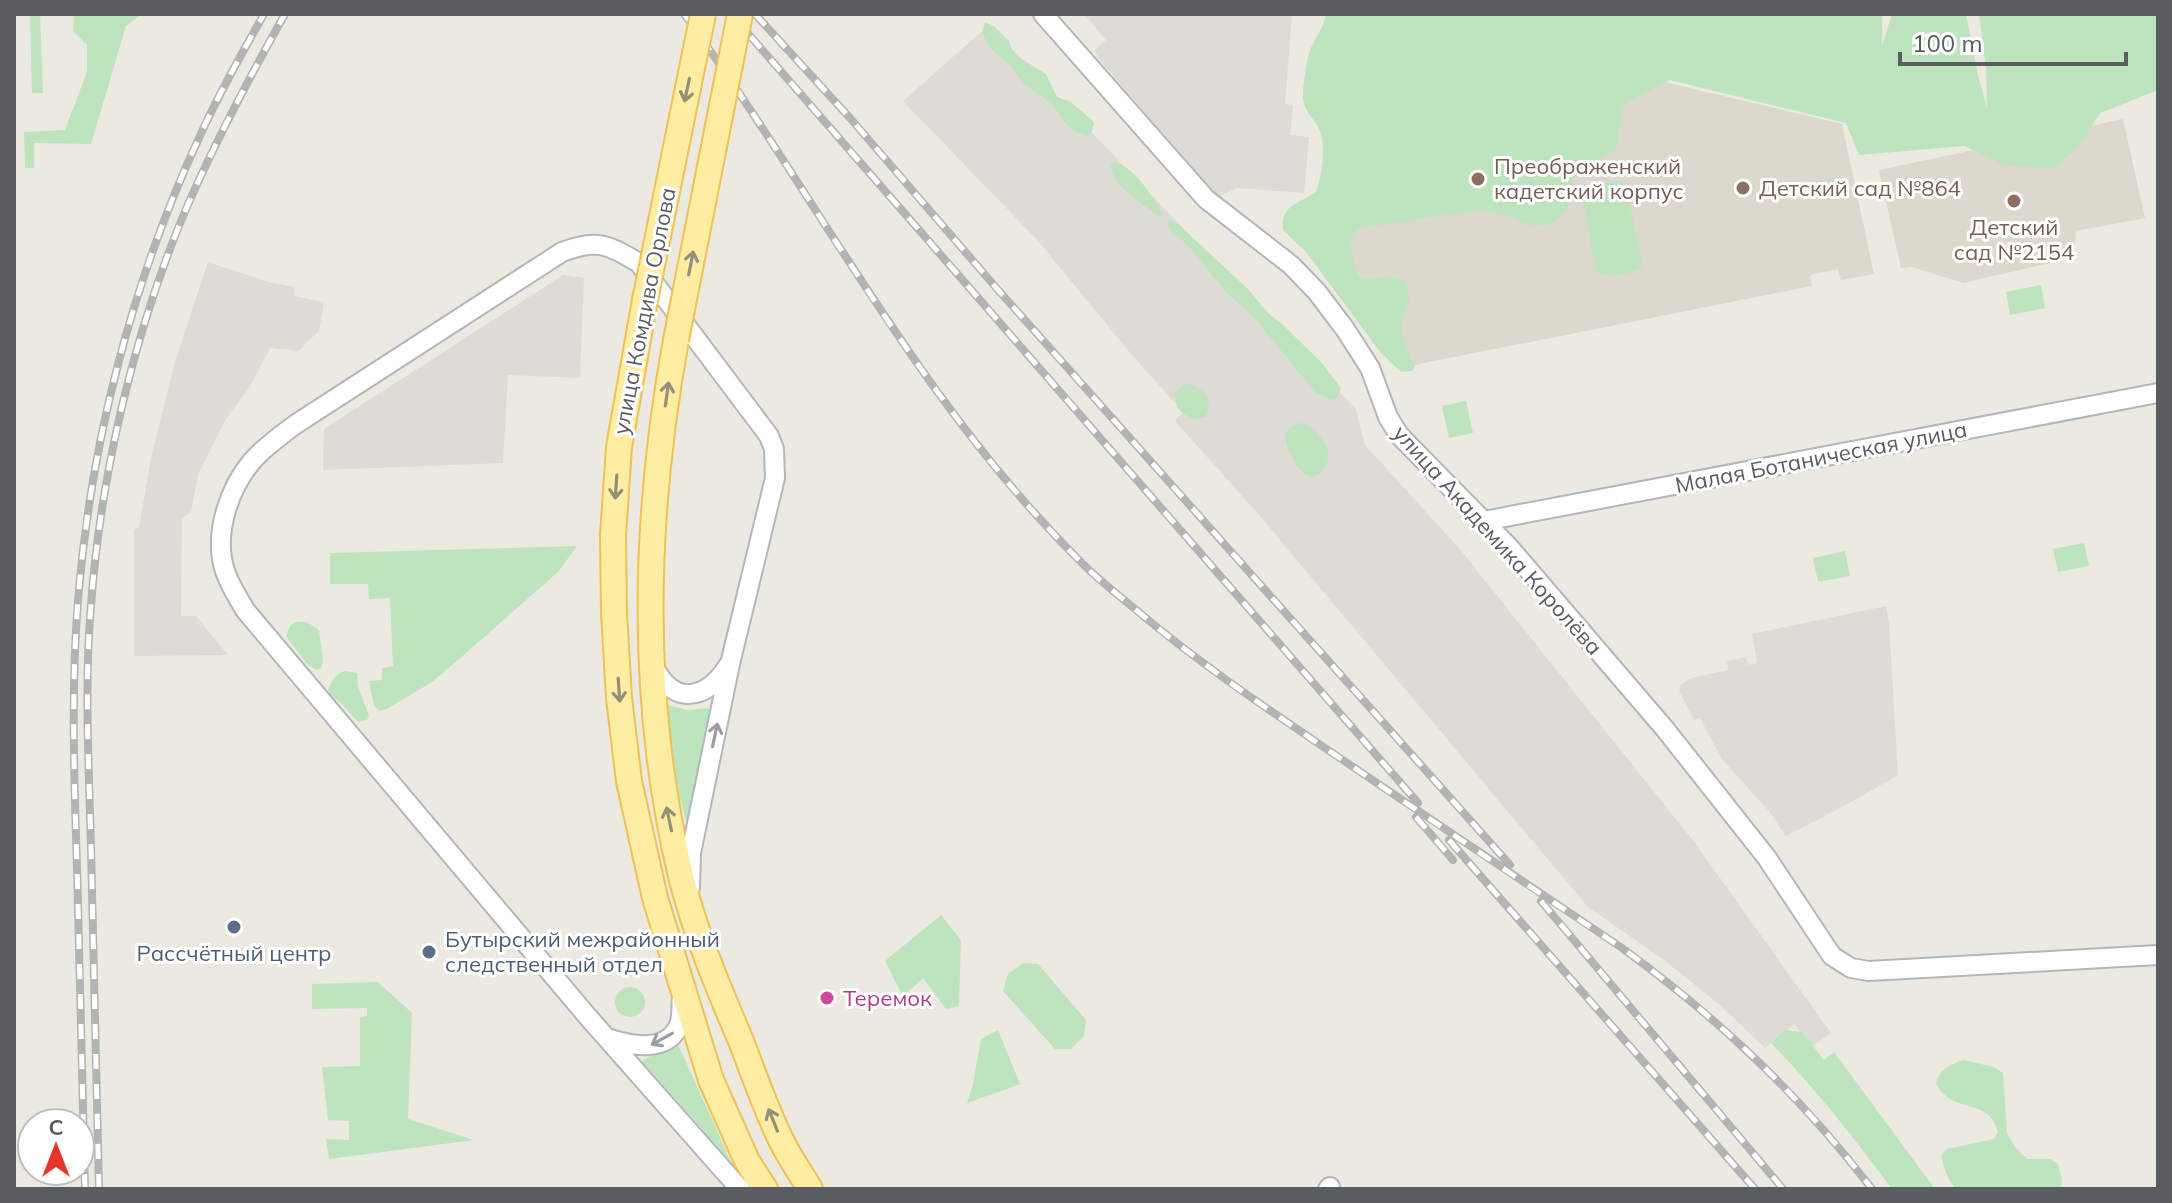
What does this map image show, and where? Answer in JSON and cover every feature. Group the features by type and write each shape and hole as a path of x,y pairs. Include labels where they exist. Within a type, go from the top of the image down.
{"main road":[{"name":"улица Комдива Орлова","path":"703,14 645,300 619,447 613,535 614,612 619,698 629,781 655,898 711,1080 747,1161 765,1189"},
{"name":"улица Комдива Орлова","path":"740,14 676,340 659,451 651,533 652,664 663,790 694,922 714,980 783,1143 810,1189"}],"street":[{"name":"улица Академика Королёва","path":"1043,14 1206,199 1291,265 1317,292 1370,368 1393,426 1509,547 1665,729 1767,858 1832,956 1851,968 1869,971 2158,955"},
{"path":"694,922 691,853 730,664 775,478 774,449 769,436 639,263 609,247 583,244 562,252 268,445 237,483 227,507 222,536 223,563 245,610 606,1038 740,1189"},
{"name":"Малая Ботаническая улица","path":"1484,521 2158,393"},
{"path":"652,664 660,680 673,691 687,694 704,691 719,680 730,664"},
{"path":"606,1038 636,1046 662,1043 680,1024 682,989"}],"shaded area":[{"path":"1084,14 1292,14 1285,104 1293,105 1290,135 1309,137 1304,193 1237,188 1218,197 1098,58 1095,50 1106,40"},
{"name":"Преображенский кадетский корпус","path":"1376,14 1842,124 1874,274 1841,280 1838,269 1810,275 1812,286 1414,365 1341,287"},
{"path":"989,25 1356,409 1365,445 1458,547 1695,843 1831,1033 1813,1046 1794,1024 1765,1048 1720,1005 1664,960 1588,907 1259,515 1175,421 1183,412 1039,242 903,101"},
{"name":"Детский сад №2154","path":"2123,119 2145,218 2076,231 2075,247 2055,262 1963,283 1912,267 1901,268 1879,170"},
{"path":"208,262 272,283 295,287 294,296 324,302 319,331 298,351 270,348 250,387 226,419 198,475 191,512 182,518 181,616 196,616 228,655 134,656 134,529 139,528 151,458 174,365"},
{"path":"563,275 584,278 580,378 508,375 503,463 323,470 324,429"},
{"path":"1886,606 1898,775 1786,836 1768,810 1722,759 1700,718 1694,720 1679,691 1681,685 1691,678 1728,670 1727,661 1746,657 1748,665 1757,663 1752,634"}],"green space":[{"path":"30,14 40,14 43,93 32,93"},
{"path":"74,14 142,14 126,26 91,144 34,143 34,168 25,168 24,132 65,130 87,72 87,45 73,31"},
{"path":"1326,14 1882,14 1882,46 1892,14 1966,14 1987,108 1979,14 2158,14 2158,90 2100,113 2079,146 2053,169 2001,164 1965,146 1859,155 1846,123 1670,80 1624,104 1616,150 1575,173 1567,207 1554,222 1539,226 1494,212 1473,211 1363,227 1354,232 1350,243 1358,276 1398,278 1404,281 1410,298 1400,326 1415,367 1412,371 1401,372 1381,353 1306,252 1283,230 1287,211 1315,193 1321,172 1322,137 1306,108 1303,93 1309,53"},
{"path":"985,22 994,26 1009,41 1020,58 1046,74 1057,97 1071,102 1094,122 1092,132 1088,135 1068,126 1053,105 1024,84 1012,67 989,47 982,32"},
{"path":"1114,162 1129,170 1142,183 1163,214 1161,217 1116,180 1111,164"},
{"path":"1616,181 1623,182 1626,188 1642,261 1641,268 1611,276 1596,270 1581,191"},
{"path":"1172,221 1248,289 1269,314 1322,363 1341,388 1337,398 1330,400 1315,392 1254,317 1226,292 1170,229 1168,222"},
{"path":"2041,285 2045,308 2010,315 2006,292"},
{"path":"1185,383 1205,394 1209,404 1206,417 1192,419 1177,408 1175,393"},
{"path":"1466,401 1473,433 1449,438 1442,406"},
{"path":"1301,423 1320,436 1328,450 1326,465 1314,476 1301,471 1286,439 1287,432"},
{"path":"2084,543 2089,566 2058,572 2053,549"},
{"path":"577,546 558,572 432,682 387,709 379,711 374,706 369,681 382,680 382,668 393,666 390,598 369,599 368,584 330,584 330,553"},
{"path":"1845,551 1850,576 1818,582 1813,558"},
{"path":"295,622 307,622 319,630 321,668 317,670 308,665 286,636"},
{"path":"345,671 357,673 358,687 369,715 367,720 358,722 330,695 328,689 333,680"},
{"path":"667,705 686,710 713,708 688,830 673,769"},
{"path":"941,915 961,940 959,1006 946,1009 923,978 903,997 885,961"},
{"path":"1023,963 1038,964 1086,1020 1084,1036 1071,1049 1055,1049 1003,991 1008,974"},
{"path":"378,982 412,1013 408,1119 474,1140 329,1159 326,1139 349,1140 349,1121 328,1120 322,1067 360,1066 360,1017 367,1016 367,1008 312,1009 312,984"},
{"path":"630,987 640,992 645,1002 640,1012 630,1017 620,1012 615,1002 620,992"},
{"path":"998,1030 1020,1084 967,1103 981,1039"},
{"path":"1785,1030 1802,1032 1824,1060 1834,1052 1935,1189 1892,1189 1834,1114 1771,1043"},
{"path":"676,1040 731,1162 642,1061"},
{"path":"1963,1060 1994,1067 2003,1073 2007,1133 2027,1159 2050,1159 2058,1164 2061,1189 1956,1189 1944,1168 1942,1154 1947,1149 1994,1139 1998,1132 1989,1115 1952,1100 1936,1084 1942,1072"}],"railway":[{"path":"85,1189 74,700 84,540 104,422 118,363 154,249 206,122 264,14"},
{"path":"99,1189 87,696 91,605 103,504 123,403 167,256 209,159 285,14"},
{"path":"684,14 918,365 1021,498 1086,567 1158,628 1228,681 1658,975 1756,1060 1816,1121 1872,1189"},
{"path":"731,14 1418,803"},
{"path":"755,14 1510,865"},
{"path":"1416,817 1453,860"},
{"path":"1449,840 1755,1189"},
{"path":"1541,901 1783,1189"}],"place":[{"name":"Преображенский кадетский корпус","path":"1478,179"},
{"name":"Детский сад №864","path":"1743,188"},
{"name":"Детский сад №2154","path":"2014,201"},
{"name":"Рассчётный центр","path":"234,927"},
{"name":"Бутырский межрайонный следственный отдел","path":"429,952"},
{"name":"Теремок","path":"827,998"}]}
